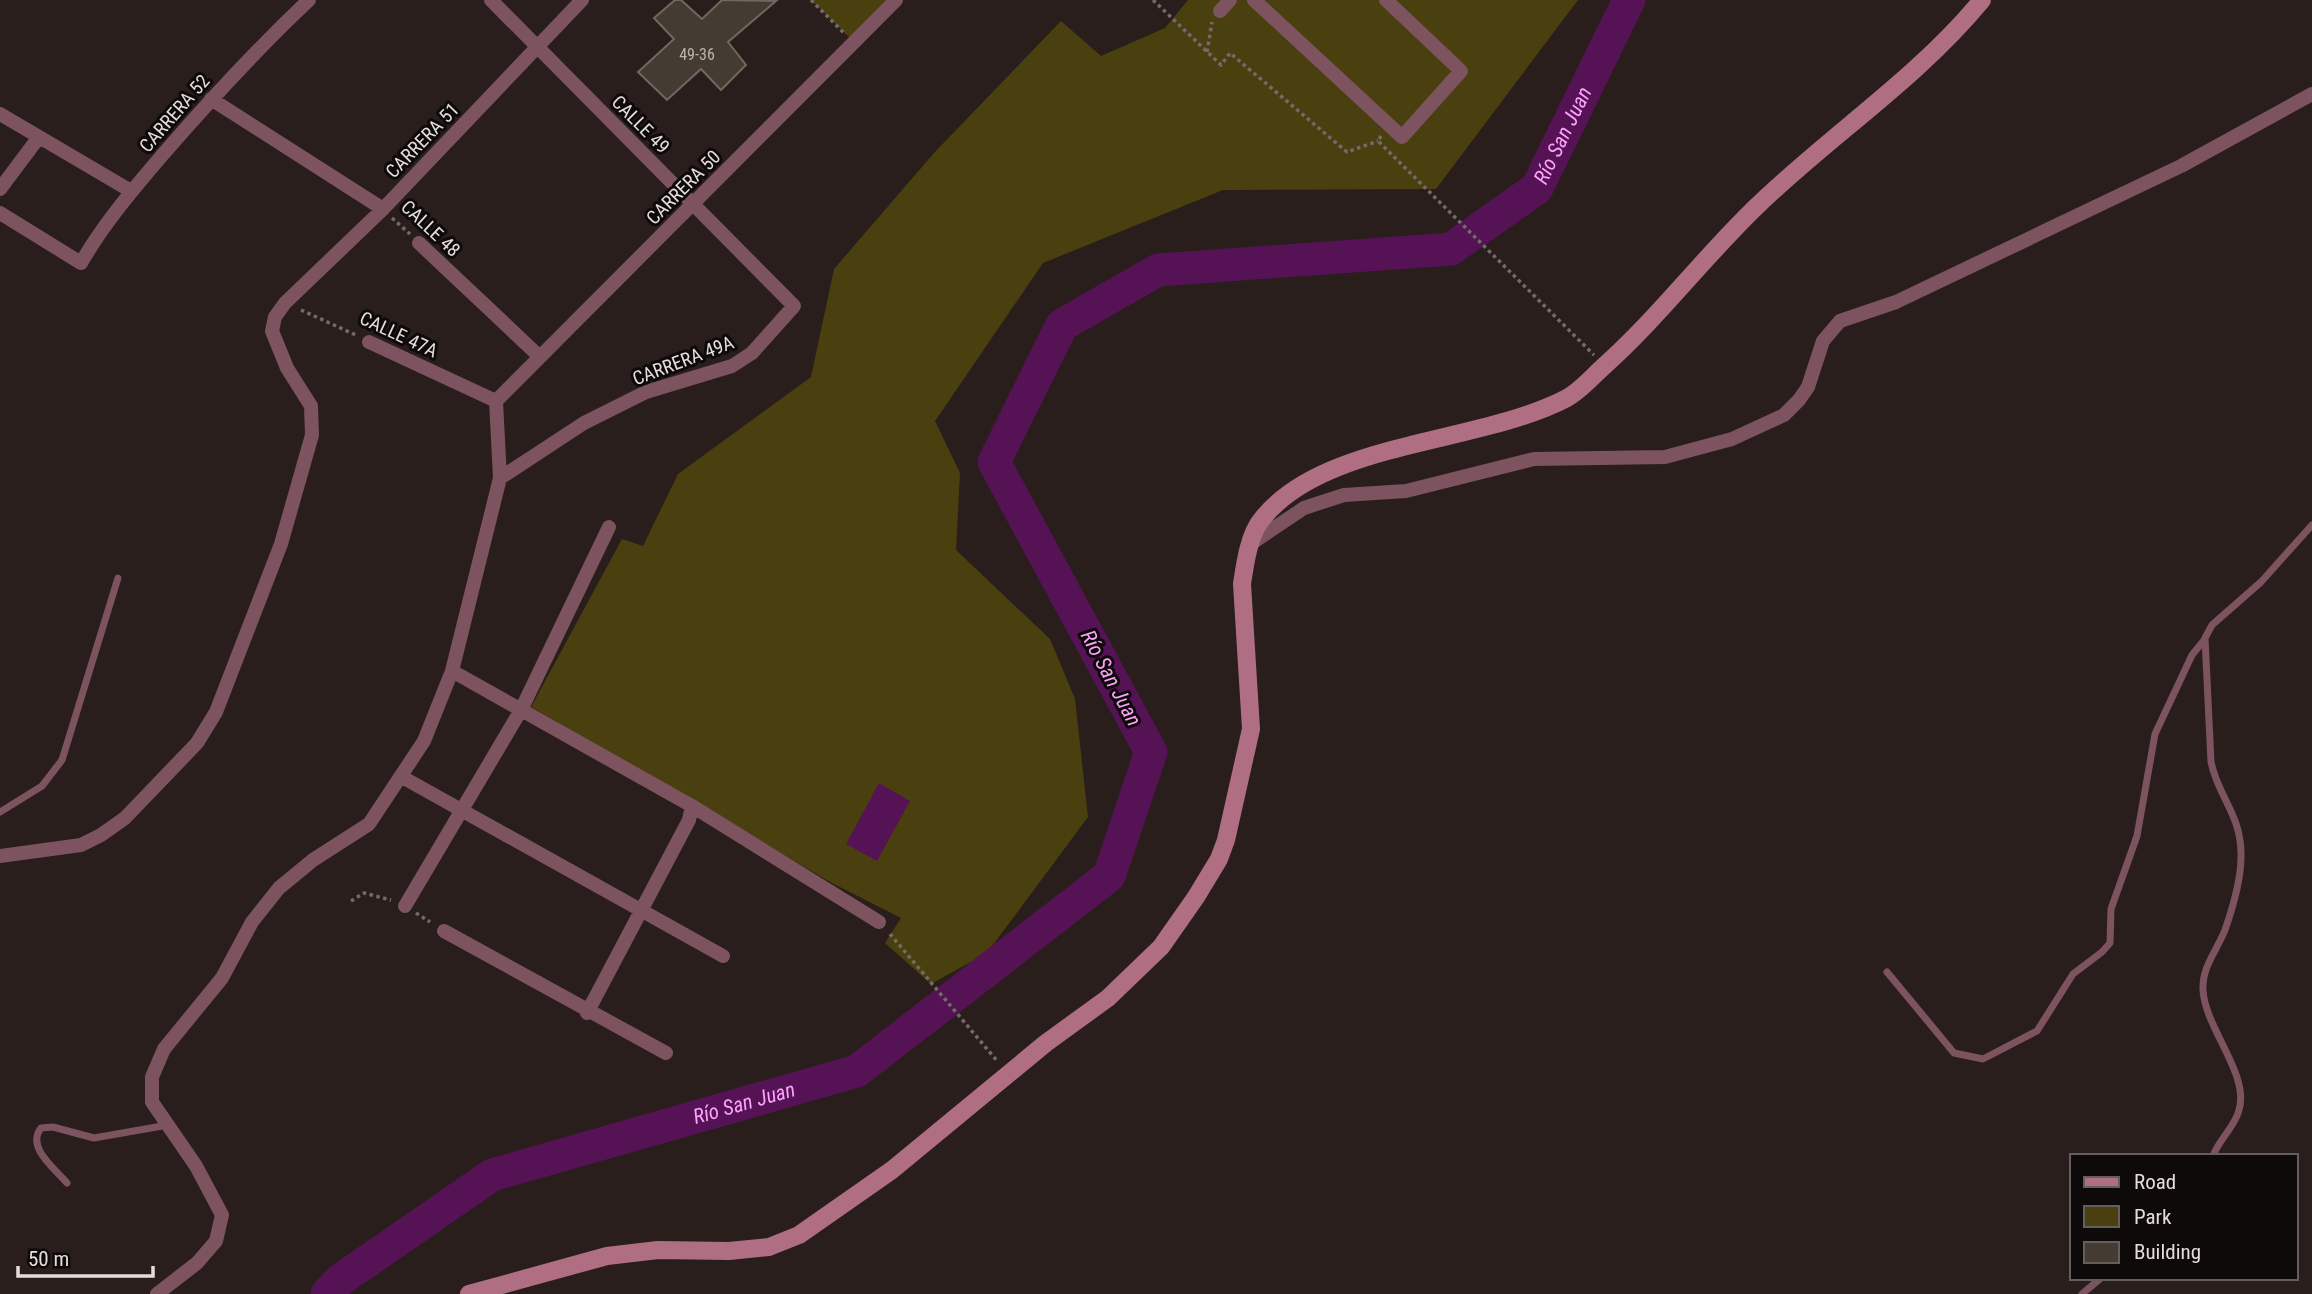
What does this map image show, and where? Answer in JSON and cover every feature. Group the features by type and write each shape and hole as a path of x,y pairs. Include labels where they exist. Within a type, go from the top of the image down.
{"main road":[{"path":"469,1294 607,1256 657,1250 729,1251 769,1247 799,1235 892,1170 1046,1042 1108,998 1161,947 1196,897 1219,859 1226,840 1251,729 1242,584 1260,520 1288,493 1320,475 1353,463 1519,419 1570,397 1632,341 1758,205 1857,121 1982,0"}],"street":[{"name":"CARRERA 52","path":"0,213 81,263 131,191 254,51 309,0"},
{"name":"CALLE 49","path":"491,0 794,306"},
{"name":"CARRERA 51","path":"285,303 383,209 582,0"},
{"name":"CARRERA 50","path":"496,401 896,0"},
{"path":"1220,6 1230,0"},
{"path":"1254,0 1402,137 1461,71 1386,0"},
{"path":"1252,543 1304,508 1344,495 1406,491 1534,458 1665,457 1732,439 1784,415 1799,400 1808,387 1823,341 1840,321 1896,302 2181,166 2312,94"},
{"name":"CALLE 48","path":"211,99 383,209"},
{"path":"0,114 131,191"},
{"path":"0,189 39,137"},
{"name":"CALLE 48","path":"419,243 540,357"},
{"path":"0,856 81,845 101,835 125,818 197,743 216,712 281,544 312,435 311,406 287,368 272,331 275,317 285,303"},
{"name":"CARRERA 49A","path":"500,478 584,423 646,392 732,366 752,353 794,306"},
{"name":"CALLE 47A","path":"369,342 496,401"},
{"path":"157,1294 197,1263 216,1241 222,1214 196,1166 152,1102 152,1077 164,1049 222,978 252,922 279,888 313,860 369,824 424,741 452,671 500,478 496,401"},
{"path":"405,906 521,710 609,527"},
{"path":"452,671 692,806 879,922"},
{"path":"402,777 723,956"},
{"path":"587,1013 689,820 692,806"},
{"path":"444,931 587,1013 666,1053"}],"lane":[{"path":"1887,971 1954,1054 1983,1059 2037,1031 2073,974 2110,943 2111,909 2137,836 2155,734 2192,655 2212,625 2261,582 2312,526"},
{"path":"0,812 42,786 62,760 118,578"},
{"path":"2205,638 2211,762 2235,817 2241,845 2240,872 2232,908 2203,979 2207,1011 2241,1092 2236,1118 2214,1154"},
{"path":"67,1183 36,1145 36,1135 41,1128 53,1127 94,1138 168,1125"},
{"path":"2082,1294 2099,1280"}],"path":[{"path":"811,0 854,42"},
{"path":"1153,0 1221,65 1230,53 1347,152 1377,141 1388,125"},
{"path":"1207,52 1212,21 1220,6"},
{"path":"1377,141 1605,365"},
{"name":"CALLE 48","path":"383,209 419,243"},
{"name":"CALLE 47A","path":"285,303 369,342"},
{"path":"879,922 990,1053"}],"green space":[{"path":"811,0 896,0 854,42"},
{"path":"1188,0 1578,0 1436,189 1223,190 1043,263 935,421 960,473 956,550 1050,639 1075,699 1088,817 987,953 931,984 885,943 901,918 832,883 531,707 622,539 643,546 678,474 811,377 834,269 934,153 1061,21 1101,56 1165,28"}],"shaded area":[{"path":"879,783 910,801 877,861 846,844"}],"building":[{"path":"675,0 681,0 702,19 722,0 776,1 728,42 746,65 721,90 701,69 667,100 638,72 674,39 654,18"}],"waterway":[{"name":"Río San Juan","path":"327,1294 340,1280 492,1175 857,1071 1109,876 1151,752 994,462 1062,325 1158,270 1451,249 1537,188 1629,0"}]}
